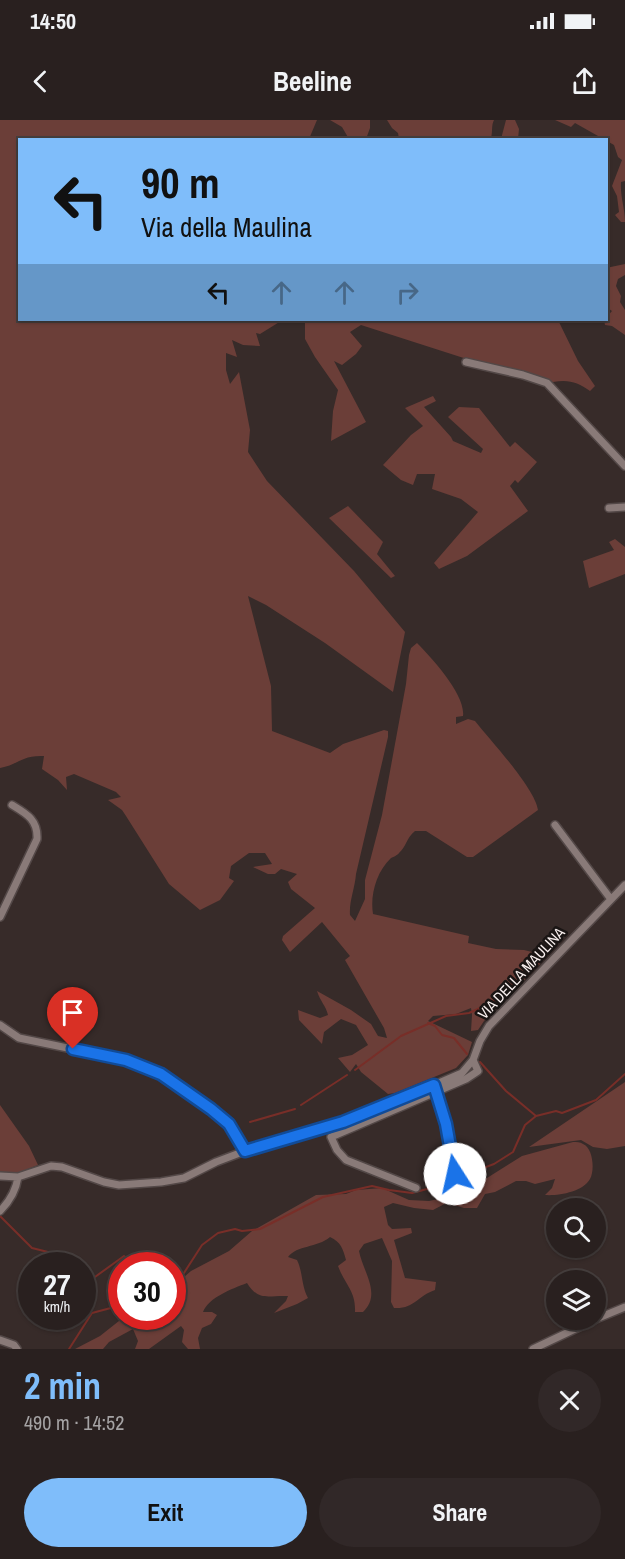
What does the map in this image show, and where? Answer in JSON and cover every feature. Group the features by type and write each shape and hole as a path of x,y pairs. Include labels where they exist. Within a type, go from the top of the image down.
{"street":[{"path":"466,362 546,382 625,466"},
{"path":"609,508 625,507"},
{"path":"0,917 37,839 36,824 32,818 12,805"},
{"path":"555,825 610,898"},
{"name":"VIA DELLA MAULINA","path":"0,1176 18,1177 51,1166 69,1169 104,1182 126,1185 184,1178 245,1151 343,1122 435,1089 462,1073 473,1060 489,1026 625,885"},
{"path":"0,1025 19,1038 126,1060 151,1069 211,1109 229,1124 245,1151"},
{"path":"416,1188 346,1160 337,1150 331,1137 435,1089 446,1124 455,1174"},
{"path":"0,1211 8,1204 16,1189 18,1177"},
{"path":"606,1315 625,1307"},
{"path":"533,1349 574,1330"},
{"path":"0,1340 14,1345 17,1349"}],"shaded area":[{"path":"0,120 317,120 309,138 18,138 18,321 281,321 260,334 256,333 260,346 243,345 232,340 237,357 226,353 226,370 230,384 239,372 250,430 248,452 267,481 354,571 405,632 393,692 325,643 248,596 271,686 272,731 330,753 343,744 384,730 388,731 350,905 350,915 355,921 365,899 365,880 382,815 406,684 409,655 411,648 417,643 431,657 459,698 463,716 456,717 456,724 468,719 475,721 521,777 538,810 473,857 467,857 426,831 415,831 402,850 381,870 372,900 373,914 469,936 468,943 496,949 532,952 540,964 478,1030 471,1031 471,1008 456,1014 433,1016 428,1021 472,1042 468,1055 456,1068 388,1094 361,1072 356,1064 350,1072 338,1058 352,1055 368,1045 356,1025 341,1019 324,1032 322,1044 299,1020 298,1010 320,1018 328,1015 317,991 371,1024 378,1036 387,1038 384,1028 345,960 350,956 322,922 290,952 282,940 283,936 315,908 291,889 288,882 297,874 281,869 275,874 268,874 253,867 272,864 265,853 249,853 231,866 229,878 234,881 220,900 200,910 169,884 122,810 108,800 121,797 116,792 74,774 66,777 67,790 58,780 42,769 44,756 30,757 0,768"},
{"path":"330,120 370,120 366,138 348,138 342,127"},
{"path":"387,120 494,120 491,138 399,138 398,133"},
{"path":"506,120 515,120 519,129 518,138 501,138"},
{"path":"555,120 625,120 625,181 621,182 621,187 625,222 621,222 615,215 619,212 617,196 612,186 622,160 618,157 614,145 608,142 608,138 602,138 575,123 571,127"},
{"path":"625,264 625,275 618,279 616,286 621,296 620,302 625,310 625,335 612,326 605,325 604,321 608,321 608,316 612,311 608,308 608,268"},
{"path":"305,321 558,321 578,361 595,386 590,391 573,382 553,382 473,361 361,325 350,332 362,346 356,354 342,365 334,361 366,422 331,441 333,411 338,390 305,339"},
{"path":"433,396 436,401 424,407 453,441 481,453 483,449 448,417 459,407 479,408 510,447 515,442 537,462 518,483 515,480 510,486 528,511 467,556 439,569 434,563 478,512 461,499 432,489 435,474 417,474 413,485 401,480 383,465 411,435 423,426 405,408"},
{"path":"348,506 383,542 377,554 395,576 391,578 329,518"},
{"path":"615,539 625,547 625,574 589,588 583,561 614,550 609,542"},
{"path":"625,1082 625,1146 607,1149 593,1147 581,1140 529,1147"},
{"path":"0,1105 29,1146 38,1165 18,1173 0,1174"},
{"path":"573,1142 582,1143 589,1150 592,1160 590,1179 582,1187 557,1195 545,1195 552,1188 555,1179 535,1184 516,1181 495,1192 485,1194 477,1208 454,1205 452,1200 433,1210 393,1203 384,1207 388,1225 392,1229 411,1228 412,1233 394,1240 405,1278 436,1282 435,1290 411,1304 394,1308 391,1302 392,1261 382,1238 364,1244 359,1251 370,1283 371,1298 363,1312 355,1312 352,1293 338,1266 346,1260 344,1252 339,1244 330,1237 325,1241 297,1250 288,1257 297,1260 308,1298 274,1313 288,1296 260,1295 247,1283 216,1298 206,1307 203,1312 212,1312 217,1315 211,1324 202,1328 198,1338 200,1349 188,1349 182,1342 184,1330 186,1330 186,1275 229,1251 252,1231 316,1195 346,1194 356,1190 382,1188 409,1200 429,1201 487,1178 522,1156"},
{"path":"108,1330 131,1330 109,1342 103,1349 75,1349"},
{"path":"133,1330 175,1330 149,1349 135,1349 138,1341"}],"waterway":[{"path":"355,1070 401,1036 446,1016 469,1013 491,1003 538,963"},
{"path":"428,1023 435,1026 442,1035 454,1038 467,1054"},
{"path":"480,1062 506,1091 536,1116"},
{"path":"186,1270 202,1245 218,1233 235,1229 242,1231 260,1229 323,1197 372,1186 412,1193 494,1164 513,1152 525,1125 536,1116 556,1111 562,1113 596,1100 625,1074"},
{"path":"301,1105 347,1075"},
{"path":"250,1122 295,1109"},
{"path":"0,1216 32,1248 48,1252"},
{"path":"96,1276 108,1268"},
{"path":"69,1349 92,1313 108,1309"}],"route":[{"path":"73,1049 126,1060 161,1074 229,1124 245,1151 343,1122 434,1085 446,1124 455,1174"}]}
